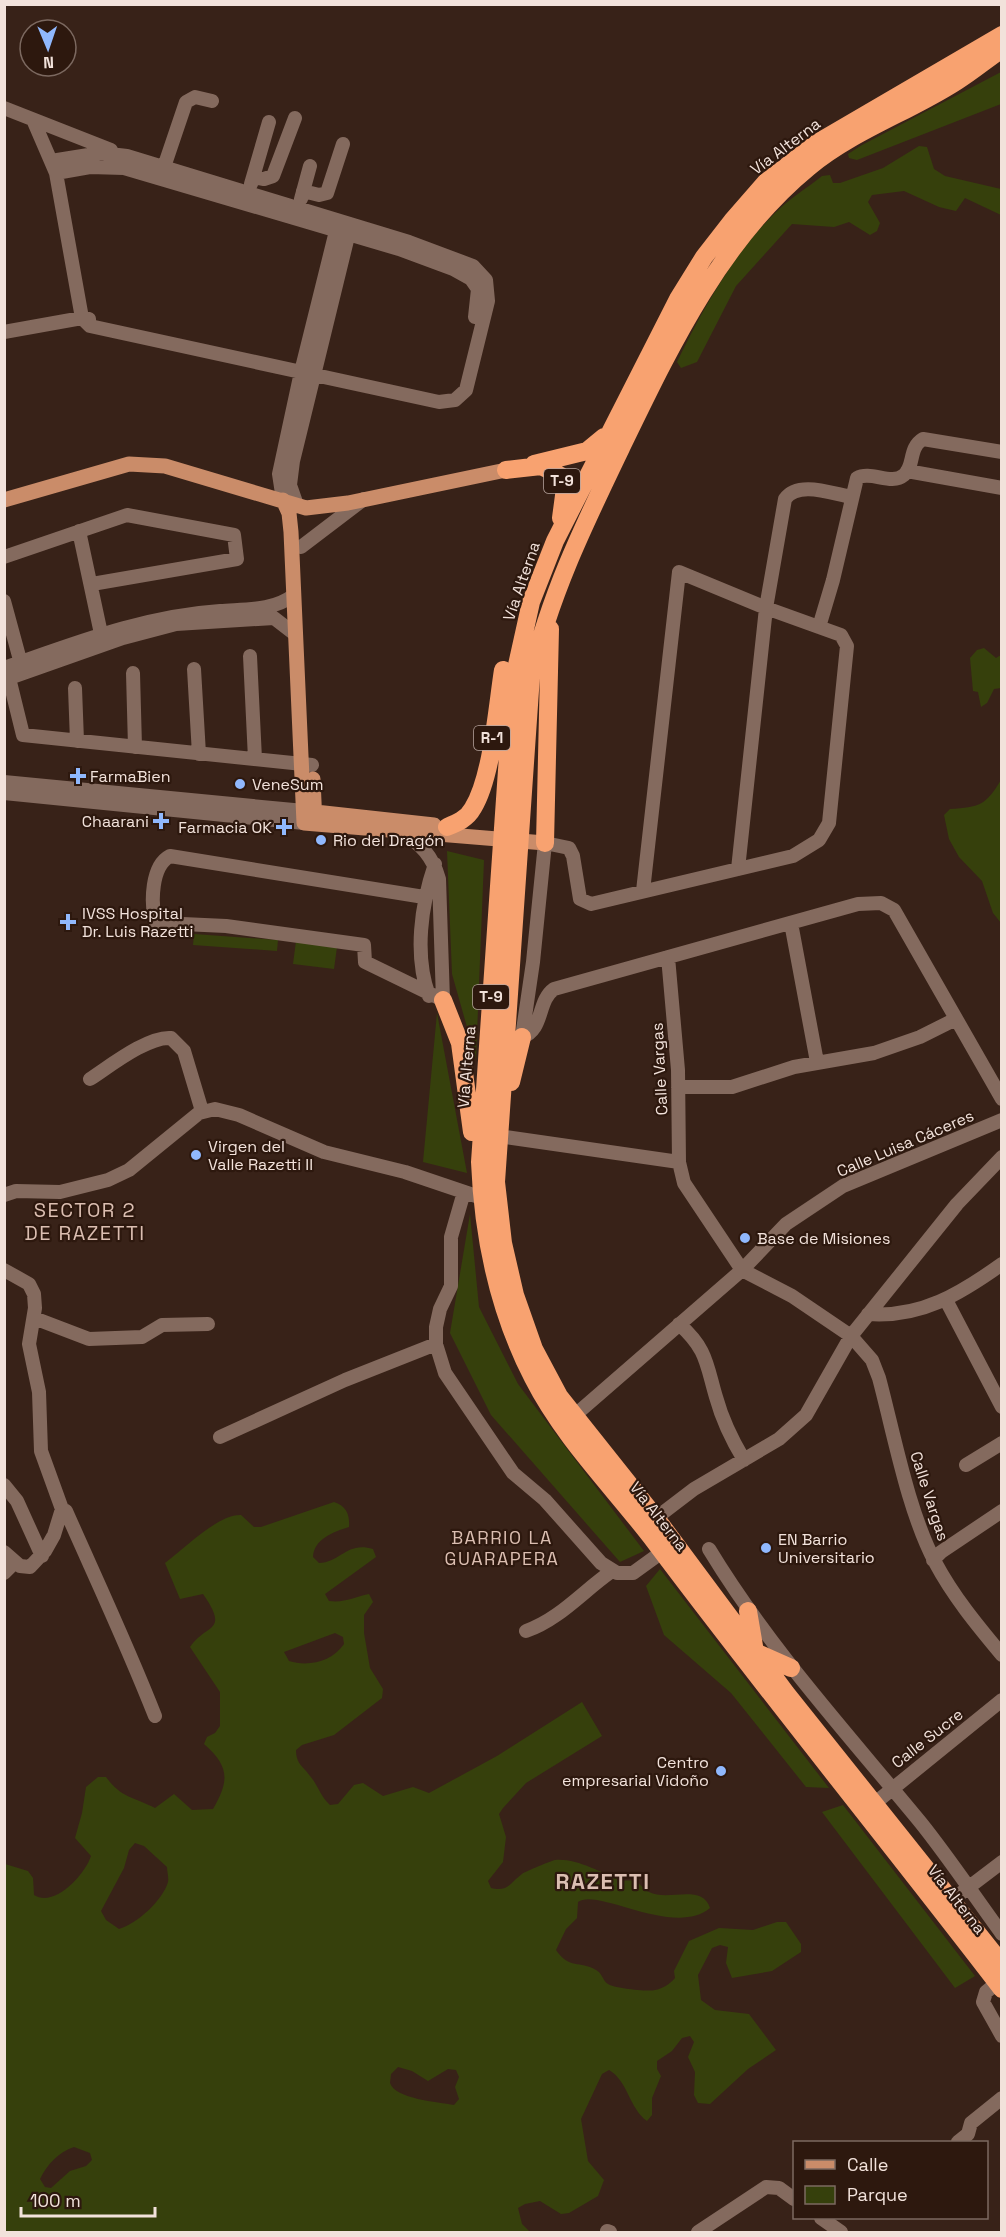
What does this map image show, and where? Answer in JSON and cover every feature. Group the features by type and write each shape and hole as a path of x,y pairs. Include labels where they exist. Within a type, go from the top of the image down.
{"highway":[{"name":"Vía Alterna","path":"999,1986 761,1684 662,1552 573,1439 533,1380 511,1331 488,1253 476,1193 510,711 522,638 531,602 555,541 692,276 725,229 766,182 817,143 1002,35"},
{"name":"Vía Alterna","path":"1002,49 957,81 865,129 810,166 768,205 732,248 705,288 642,406 568,558 540,639 530,686 498,1136 498,1208 515,1295 534,1349 559,1396 656,1518 754,1652 1002,1964"},
{"path":"507,470 586,451 598,444 614,426"},
{"name":"T-9","path":"507,470 541,466 561,476 565,488 564,503 555,541"},
{"name":"T-9","path":"542,843 552,603"},
{"name":"R-1","path":"447,827 462,821 473,809 483,785 503,670 522,638"},
{"name":"T-9","path":"436,998 460,1043 476,1193"},
{"path":"498,1136 522,1037"},
{"path":"748,1611 754,1652 790,1668"}],"main road":[{"path":"4,500 104,469 148,463 290,503 318,508 507,470"},
{"path":"290,503 301,547 296,635 307,765"},
{"path":"290,503 299,608 309,818"},
{"path":"309,818 447,827 478,836"},
{"path":"309,818 446,837 478,836 542,843"}],"street":[{"path":"164,167 186,102 195,97 212,101"},
{"path":"4,108 34,122 127,156 298,210 453,269 475,284 478,303 461,380 455,390 445,394 307,369 82,318 4,332"},
{"path":"253,177 264,179 273,176 295,118"},
{"path":"34,122 53,167 82,318"},
{"path":"248,195 269,122"},
{"path":"303,191 319,195 327,193 343,144"},
{"path":"53,167 101,153 127,156"},
{"path":"298,210 310,166"},
{"path":"53,167 124,168 343,228"},
{"path":"290,503 279,474 343,228"},
{"path":"819,627 859,477 898,478 907,471 914,446 923,439 1002,452"},
{"path":"907,471 1002,488"},
{"path":"738,869 766,608 787,497 792,492 808,490 852,497"},
{"path":"301,547 364,499"},
{"path":"4,557 127,515 234,535 237,560 92,584"},
{"path":"79,531 102,639"},
{"path":"643,891 679,572 766,608 841,635 847,643 828,828 819,840 793,856 591,904 582,901 577,892 571,851 561,845 542,843 533,962 522,1037 530,1034 536,1027 546,996 554,989 858,904 881,903 890,907 1002,1099"},
{"path":"4,601 7,620 22,668"},
{"path":"299,608 274,612 187,613 156,618 6,675 23,735 307,765"},
{"path":"274,612 299,608"},
{"path":"274,612 296,635"},
{"path":"250,656 255,759"},
{"path":"194,669 199,754"},
{"path":"133,673 135,747"},
{"path":"75,688 77,741"},
{"path":"4,782 309,818"},
{"path":"4,793 309,818"},
{"name":"T-9","path":"400,832 416,840 435,864 441,897 436,998"},
{"path":"424,897 170,856 163,860 160,866 154,887 153,912 155,921 161,924 226,926 364,945 365,962 436,998"},
{"path":"435,864 424,897 422,963 423,978 436,998"},
{"path":"791,923 817,1062"},
{"name":"Calle Vargas","path":"668,957 678,1087 679,1162 684,1183 742,1270 792,1296 851,1336 872,1360 933,1560 969,1616 1002,1654"},
{"path":"678,1087 732,1087 817,1062 887,1050 956,1019"},
{"path":"90,1079 145,1046 171,1038 183,1051 202,1111"},
{"path":"4,1195 20,1191 47,1193 108,1180 129,1170 202,1111 215,1108 228,1111 324,1152 476,1193 452,1229 453,1281 438,1317 436,1344 445,1373 513,1473 540,1496 578,1541 612,1571 633,1574 662,1552"},
{"name":"Calle Luisa Cáceres","path":"574,1416 742,1270 786,1224 843,1185 1002,1120"},
{"path":"498,1136 679,1162"},
{"path":"656,1518 694,1489 779,1439 806,1415 851,1336 957,1204 1002,1157"},
{"path":"868,1314 890,1316 946,1300 1002,1264"},
{"path":"4,1270 33,1288 34,1318 29,1344 39,1392 41,1451 62,1509 68,1513 110,1614 126,1642 155,1716"},
{"path":"946,1300 1002,1407"},
{"path":"34,1318 90,1339 142,1337 162,1326 208,1324"},
{"path":"679,1324 691,1335 707,1359 729,1434 744,1460"},
{"path":"220,1437 335,1384 436,1344"},
{"path":"966,1465 1002,1443"},
{"path":"4,1485 17,1501 42,1556"},
{"path":"4,1552 15,1562 27,1568 42,1556 54,1535 62,1509"},
{"path":"933,1560 941,1552 1002,1511"},
{"path":"709,1549 748,1611 790,1668 891,1787 1002,1934"},
{"path":"4,1573 15,1562"},
{"path":"526,1631 543,1625 558,1615 612,1571"},
{"name":"Calle Sucre","path":"875,1803 891,1787 1002,1700"},
{"path":"952,1900 1002,1862"},
{"path":"999,1986 986,1992 983,2002 1002,2036"},
{"path":"959,2141 968,2134 971,2123 1002,2098"},
{"path":"698,2232 766,2187 779,2188 793,2198"},
{"path":"823,2219 841,2232"}],"green space":[{"path":"1001,72 1001,104 857,160 849,158 848,154 862,145"},
{"path":"919,146 927,147 934,169 945,176 1001,189 1001,215 965,198 956,211 939,207 904,191 872,195 868,202 880,223 877,231 870,235 849,222 834,227 792,224 736,286 697,362 681,368 677,362 720,283 746,246 780,208 822,176 830,175 833,183 840,183 883,168"},
{"path":"984,648 996,658 1001,655 1001,688 994,689 987,703 981,707 978,692 973,691 970,658 977,650"},
{"path":"1001,780 1001,923 993,913 982,881 959,857 949,839 944,815 950,809 981,804"},
{"path":"447,851 484,860 476,1059 452,974"},
{"path":"194,934 278,940 277,951 193,945"},
{"path":"296,941 337,947 334,969 293,964"},
{"path":"437,1013 467,1173 423,1162"},
{"path":"470,1214 479,1307 518,1384 644,1551 620,1562 491,1415 450,1333"},
{"path":"334,1502 346,1511 349,1527 321,1541 313,1557 319,1563 327,1562 350,1550 364,1547 373,1549 376,1557 325,1594 329,1601 335,1601 369,1594 373,1602 364,1615 364,1633 370,1668 383,1689 382,1698 334,1735 302,1745 296,1750 299,1762 330,1805 338,1804 354,1785 363,1783 383,1796 413,1787 429,1793 497,1756 582,1702 602,1736 526,1783 503,1808 499,1814 506,1837 503,1862 488,1881 491,1888 505,1888 528,1871 555,1860 563,1860 572,1861 621,1880 635,1881 647,1891 657,1895 692,1895 700,1896 706,1901 710,1908 695,1916 677,1918 602,1901 588,1899 578,1902 577,1918 566,1929 556,1950 570,1962 596,1970 608,1984 623,1988 651,1990 666,1986 675,1978 674,1971 689,1941 719,1928 753,1930 777,1922 786,1922 801,1944 801,1952 772,1971 732,1978 726,1963 728,1947 720,1945 712,1948 698,1975 701,2000 715,2010 749,2014 776,2050 748,2069 710,2104 698,2103 694,2095 695,2072 688,2057 694,2042 690,2036 682,2038 672,2051 657,2061 657,2069 661,2076 652,2098 652,2115 647,2121 636,2109 615,2075 609,2070 602,2074 581,2119 588,2161 604,2180 598,2196 569,2213 561,2214 540,2201 525,2204 518,2208 522,2224 530,2232 5,2232 5,1864 28,1871 33,1878 34,1895 42,1898 50,1897 68,1888 88,1864 91,1856 75,1838 86,1787 98,1777 106,1777 123,1793 155,1808 174,1794 192,1810 213,1809 222,1790 224,1774 218,1759 204,1744 207,1737 215,1733 220,1726 220,1692 190,1647 196,1639 213,1626 215,1615 203,1594 180,1599 165,1563 202,1533 232,1516 241,1515 254,1527 261,1527","holes":["335,1633 343,1637 344,1644 339,1650 319,1662 296,1663 289,1661 284,1652","135,1843 144,1846 167,1867 168,1880 165,1889 155,1903 134,1922 119,1929 106,1920 101,1911 124,1868 129,1850","398,2067 412,2071 428,2081 448,2069 456,2070 459,2077 455,2087 459,2099 454,2105 408,2096 400,2093 390,2083 391,2074","74,2147 90,2153 92,2160 86,2166 70,2171 51,2188 45,2187 40,2179 50,2164 63,2152"]},
{"path":"660,1569 829,1788 806,1787 731,1693 664,1635 646,1586"},
{"path":"843,1805 975,1976 955,1988 822,1812"}],"place":[{"name":"FarmaBien","path":"78,776"},
{"name":"VeneSum","path":"240,784"},
{"name":"Chaarani","path":"161,821"},
{"name":"Farmacia OK","path":"284,827"},
{"name":"Rio del Dragón","path":"321,840"},
{"name":"IVSS Hospital Dr. Luis Razetti","path":"68,922"},
{"name":"Virgen del Valle Razetti II","path":"196,1155"},
{"name":"Base de Misiones","path":"745,1238"},
{"name":"EN Barrio Universitario","path":"766,1548"},
{"name":"Centro empresarial Vidoño","path":"721,1771"}],"district":[{"name":"SECTOR 2 DE RAZETTI","path":"85,1222"},
{"name":"BARRIO LA GUARAPERA","path":"502,1548"},
{"name":"RAZETTI","path":"603,1881"}]}
